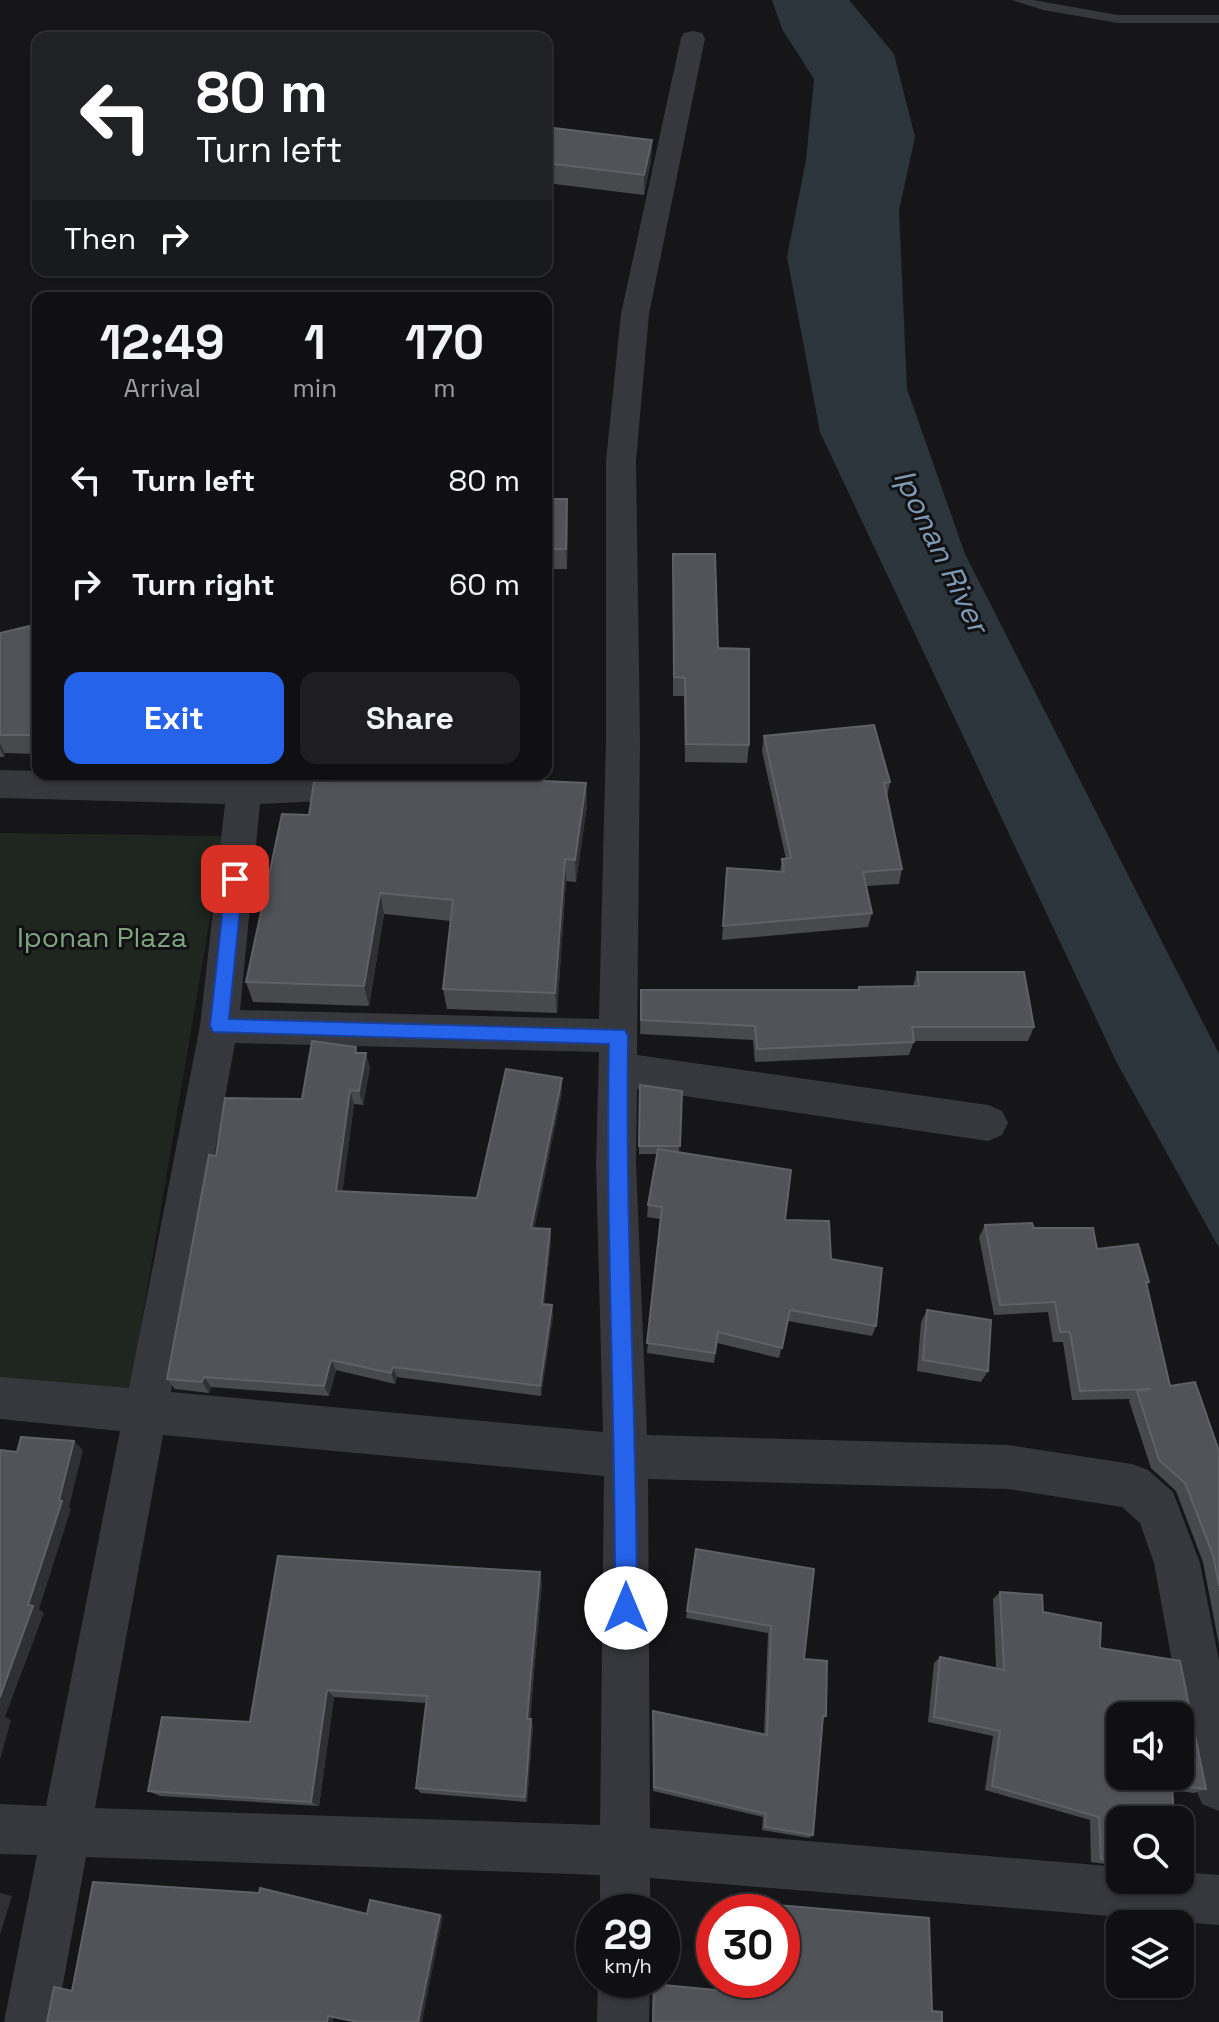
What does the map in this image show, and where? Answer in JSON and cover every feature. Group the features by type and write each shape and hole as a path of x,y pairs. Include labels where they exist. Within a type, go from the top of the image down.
{"street":[{"path":"625,1894 626,1456 616,1163 618,1052 607,790 621,461 635,314 693,38"},
{"path":"0,784 244,791 400,784"},
{"path":"30,2022 219,1026 244,791"},
{"path":"219,1026 618,1052 988,1123"},
{"path":"0,1398 626,1456 1008,1467 1132,1486 1157,1508 1177,1563 1219,1787"},
{"path":"0,1829 626,1851 1219,1900"},
{"path":"623,2022 624,1998"}],"lane":[{"path":"1018,0 1057,11 1130,21 1219,19"}],"green space":[{"name":"Iponan Plaza","path":"0,833 224,836 125,1420 0,1414"}],"water":[{"name":"Iponan River","path":"772,0 849,0 894,54 915,137 899,210 907,389 965,554 1219,1054 1219,1248 1117,1063 820,432 787,257 806,160 814,79 782,29"}],"building":[{"path":"552,128 652,140 644,175 552,164"},
{"path":"552,499 567,499 566,549 552,549"},
{"path":"673,554 715,554 718,648 749,649 749,745 686,744 685,678 674,677"},
{"path":"32,625 32,735 0,735 0,633"},
{"path":"874,725 890,782 884,783 902,869 863,872 872,913 723,926 727,868 784,872 782,859 791,858 764,736"},
{"path":"520,780 586,783 575,860 565,859 555,993 443,989 453,900 380,893 364,986 246,982 282,814 309,815 314,782"},
{"path":"917,972 1024,972 1034,1027 912,1027 914,1042 757,1049 755,1026 641,1020 641,990 859,990 859,987 919,986"},
{"path":"312,1041 356,1047 355,1053 366,1053 359,1091 350,1090 336,1191 477,1198 506,1069 562,1078 531,1228 550,1229 542,1304 552,1305 540,1386 393,1367 391,1373 331,1360 324,1386 204,1377 202,1382 167,1379 209,1155 216,1156 225,1098 302,1099"},
{"path":"640,1085 682,1091 680,1146 639,1146"},
{"path":"658,1149 791,1170 785,1220 829,1221 831,1259 882,1268 876,1326 790,1310 782,1348 718,1332 715,1353 647,1343 662,1207 648,1205"},
{"path":"1032,1223 1034,1228 1093,1228 1097,1249 1138,1244 1170,1386 1195,1382 1219,1451 1219,1586 1213,1555 1185,1483 1159,1460 1137,1391 1151,1389 1080,1391 1070,1332 1060,1332 1055,1302 1000,1305 985,1225"},
{"path":"927,1310 991,1320 988,1371 923,1360"},
{"path":"21,1437 74,1441 59,1500 62,1501 28,1605 33,1606 0,1697 0,1450 17,1452"},
{"path":"696,1549 814,1569 804,1659 827,1661 826,1716 823,1716 813,1835 765,1827 766,1814 654,1787 653,1711 767,1735 771,1626 687,1611"},
{"path":"278,1556 540,1572 527,1719 531,1719 525,1797 416,1788 427,1696 327,1690 311,1802 148,1791 162,1717 250,1722"},
{"path":"1000,1592 1042,1595 1043,1612 1101,1623 1100,1648 1180,1661 1188,1702 1106,1702 1106,1790 1172,1790 1173,1806 1106,1806 1106,1860 1101,1859 1099,1817 992,1786 1000,1731 934,1717 940,1657 1004,1670"},
{"path":"1194,1730 1206,1789 1194,1788"},
{"path":"93,1882 259,1893 260,1888 367,1914 370,1900 440,1915 418,2022 358,2022 328,2016 327,2022 47,2022 54,1987 72,1991"},
{"path":"800,1907 929,1918 932,2011 942,2012 942,2022 653,2022 654,1998 680,1998 680,1987 696,1988 696,1998 800,1998"}],"route":[{"path":"235,879 219,1026 618,1036 616,1163 626,1456 626,1608"}]}
